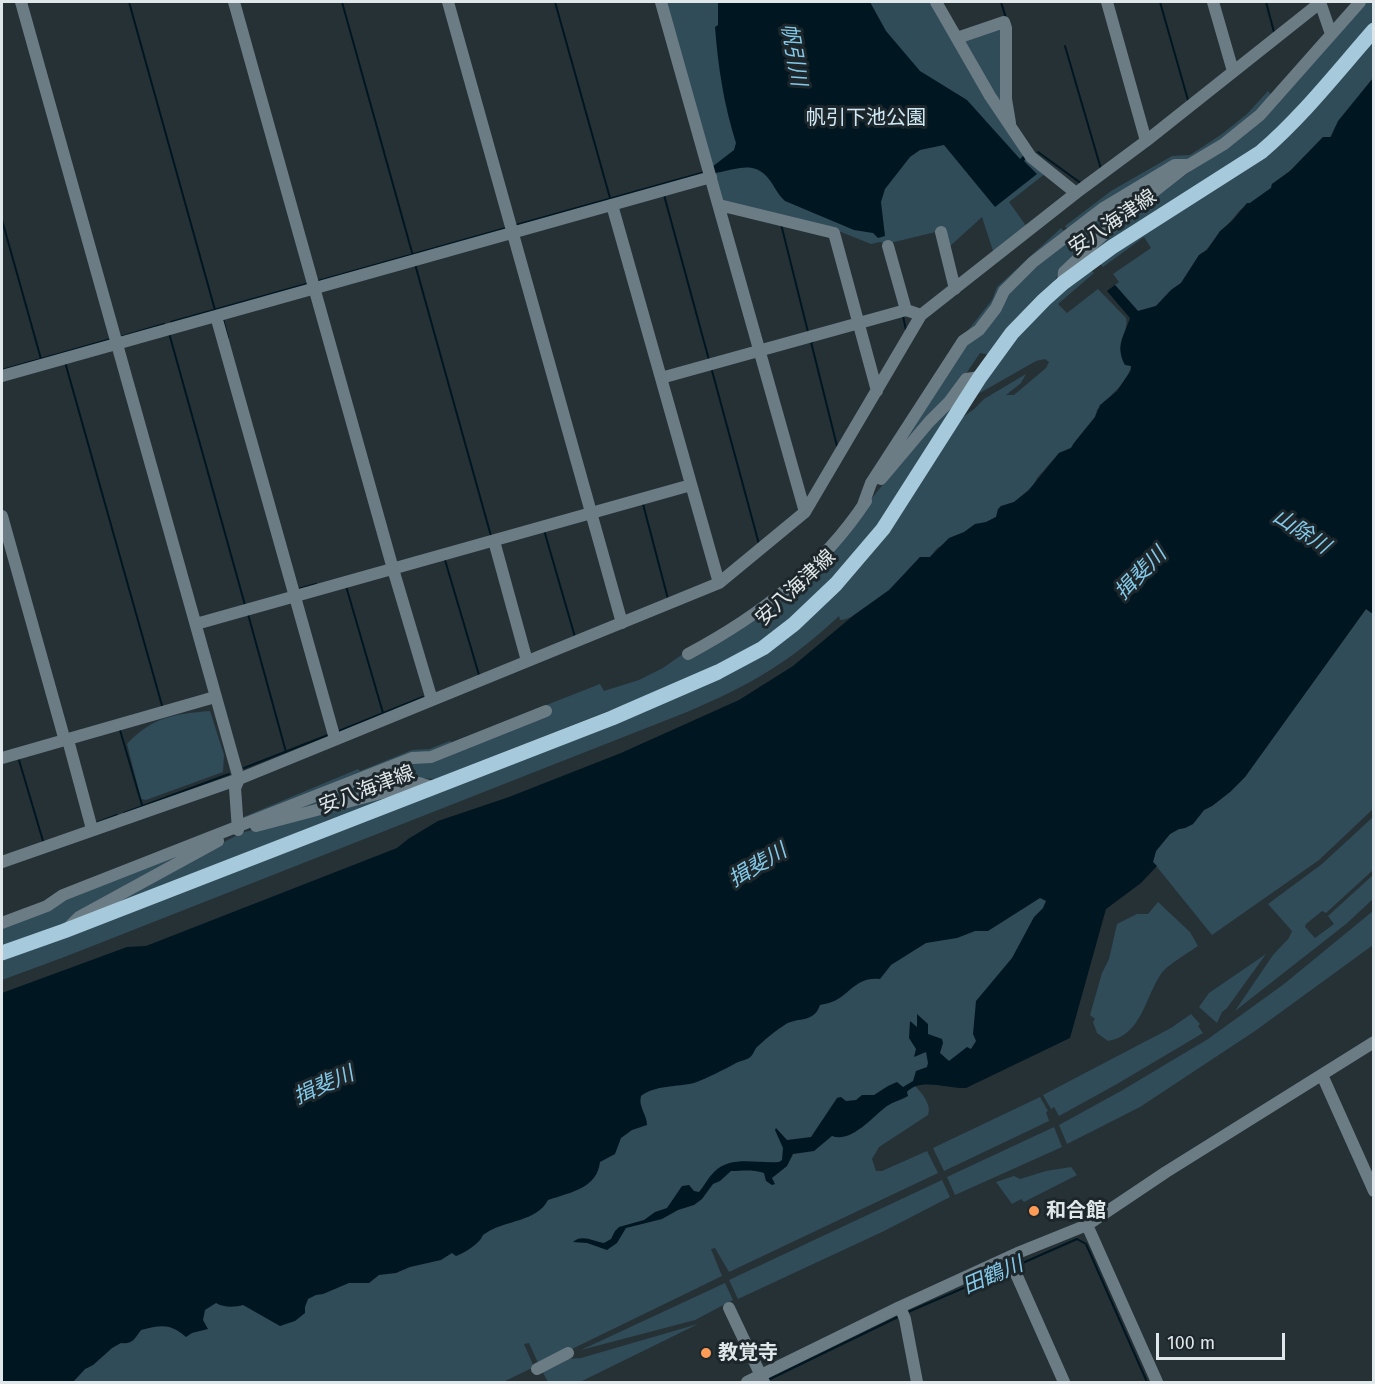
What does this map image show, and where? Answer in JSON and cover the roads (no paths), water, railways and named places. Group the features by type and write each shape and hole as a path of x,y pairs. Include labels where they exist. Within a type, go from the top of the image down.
{"main road":[{"name":"安八海津線","path":"2,953 612,718 718,672 763,648 794,624 836,584 883,529 980,377 1012,333 1044,300 1112,247 1261,152 1295,120 1374,30"}],"street":[{"path":"21,2 239,778 235,788 238,828"},
{"path":"234,2 432,700"},
{"path":"448,2 622,623"},
{"path":"661,2 805,512"},
{"path":"936,2 1031,157 1076,193"},
{"path":"1107,2 1146,141"},
{"path":"1213,2 1233,71"},
{"path":"2,862 239,778 719,584 805,512 921,315 1146,141 1320,2 1331,34"},
{"path":"1063,283 1064,272 1104,233 1188,165 1224,144 1260,115 1360,2"},
{"path":"957,38 1004,22 1006,28 1006,99 1012,129"},
{"path":"863,505 871,483 963,341 979,330 996,308 1004,291 1033,262 1102,209 1175,165 1188,165"},
{"path":"2,376 612,205 710,173"},
{"path":"612,205 719,584"},
{"path":"718,205 834,234 860,322 877,391"},
{"path":"941,232 955,289"},
{"path":"888,246 906,310"},
{"path":"661,378 906,310 921,315"},
{"path":"216,316 335,739"},
{"path":"688,654 730,631 790,587 835,542 888,471 928,422 949,402 966,379 980,377"},
{"path":"196,624 691,485"},
{"path":"2,516 92,829"},
{"path":"494,541 527,661"},
{"path":"2,758 216,697"},
{"path":"2,923 47,906 63,895 412,758 431,757 546,711"},
{"path":"64,931 79,917 238,828 419,783 432,787"},
{"path":"747,1383 762,1379 1087,1225 1166,1172 1374,1042"},
{"path":"1322,1075 1374,1191"},
{"path":"1087,1225 1157,1383"},
{"path":"1011,1263 1064,1383"},
{"path":"729,1308 762,1379"},
{"path":"902,1312 917,1383"},
{"path":"537,1369 568,1353"}],"water":[{"name":"帆引下池公園","path":"718,2 870,2 886,31 920,71 967,100 1020,159 1024,155 1026,158 1024,161 1037,174 995,207 944,145 920,150 910,157 885,189 881,202 885,236 878,238 873,233 854,230 785,201 768,178 756,169 742,168 714,173 712,167 734,150 736,143 725,100 718,57 715,27 718,25"},
{"path":"1373,78 1373,614 1366,609 1245,777 1230,792 1204,810 1193,824 1170,834 1156,851 1153,862 1157,866 1141,883 1106,909 1070,1038 966,1088 919,1085 907,1092 908,1096 887,1106 847,1136 832,1136 814,1151 793,1154 787,1166 772,1178 775,1184 772,1185 766,1181 764,1173 731,1171 713,1184 702,1199 694,1205 678,1210 662,1219 626,1228 617,1243 607,1250 587,1243 573,1242 584,1238 604,1243 611,1239 619,1227 644,1220 655,1212 667,1208 682,1186 689,1185 694,1191 699,1192 714,1172 728,1164 745,1161 779,1162 782,1160 783,1148 776,1128 787,1140 811,1137 837,1098 841,1097 846,1101 856,1100 862,1095 874,1095 897,1082 903,1087 913,1081 916,1071 927,1067 928,1063 926,1052 914,1057 916,1049 909,1038 910,1021 917,1027 917,1014 928,1024 928,1034 942,1039 940,1053 949,1061 967,1047 971,1049 976,1041 973,1034 976,1001 1012,958 1034,917 1043,908 1046,901 1040,898 988,931 975,931 957,938 926,943 891,965 880,979 864,981 836,1000 820,1005 814,1015 786,1024 757,1047 748,1059 694,1083 647,1092 641,1096 640,1100 647,1125 632,1130 621,1138 615,1154 600,1162 598,1171 589,1183 582,1188 548,1200 543,1207 529,1217 484,1234 472,1247 459,1255 452,1253 441,1260 410,1267 396,1273 379,1275 369,1283 349,1283 316,1295 308,1299 305,1313 295,1321 280,1326 243,1305 233,1307 216,1303 205,1310 203,1320 208,1329 186,1337 175,1329 165,1326 141,1330 131,1342 121,1343 112,1348 85,1369 73,1382 2,1382 2,993 127,947 146,946 397,848 438,821 509,797 621,753 739,700 793,666 854,615 889,590 920,557 930,557 949,538 964,532 975,524 996,517 1001,506 1014,502 1028,491 1059,453 1071,448 1095,417 1100,405 1117,391 1131,370 1131,366 1125,365 1121,353 1123,336 1130,318 1107,291 1115,285 1138,311 1156,306 1181,283 1199,255 1207,250 1220,231 1247,203 1271,188 1272,184 1290,171 1323,137 1331,137 1338,121"}],"waterway":[{"path":"129,2 215,310"},
{"path":"342,2 413,256"},
{"path":"555,2 610,198"},
{"path":"1001,2 1006,18"},
{"path":"1160,2 1188,100"},
{"path":"1266,2 1274,32"},
{"path":"1065,46 1101,169"},
{"path":"1038,152 1082,184"},
{"path":"516,225 705,172"},
{"path":"664,195 709,360"},
{"path":"2,220 41,359"},
{"path":"781,224 808,332"},
{"path":"318,281 506,228"},
{"path":"415,264 491,536"},
{"path":"171,322 310,283"},
{"path":"903,316 906,330"},
{"path":"223,319 228,338"},
{"path":"120,337 164,324"},
{"path":"169,333 245,605"},
{"path":"2,370 111,339"},
{"path":"813,342 811,342 837,446"},
{"path":"65,362 163,709"},
{"path":"711,367 759,544"},
{"path":"643,504 668,599"},
{"path":"544,530 575,637"},
{"path":"445,560 479,675"},
{"path":"298,589 316,584"},
{"path":"346,586 383,713"},
{"path":"248,614 286,752"},
{"path":"339,731 423,697"},
{"path":"120,730 142,805"},
{"path":"244,768 328,735"},
{"path":"19,760 43,841"},
{"path":"124,813 229,774"},
{"path":"96,823 117,815"},
{"name":"田鶴川","path":"1018,1265 1077,1239 1086,1244 1147,1382"},
{"name":"田鶴川","path":"908,1312 1010,1268"},
{"name":"田鶴川","path":"768,1380 900,1316"}],"place":[{"name":"和合館","path":"1034,1211"},
{"name":"教覚寺","path":"706,1353"}],"water label":[{"name":"帆引川","path":"793,55"},
{"name":"山除川","path":"1301,532"},
{"name":"揖斐川","path":"1141,574"},
{"name":"揖斐川","path":"758,866"},
{"name":"揖斐川","path":"324,1086"}]}
